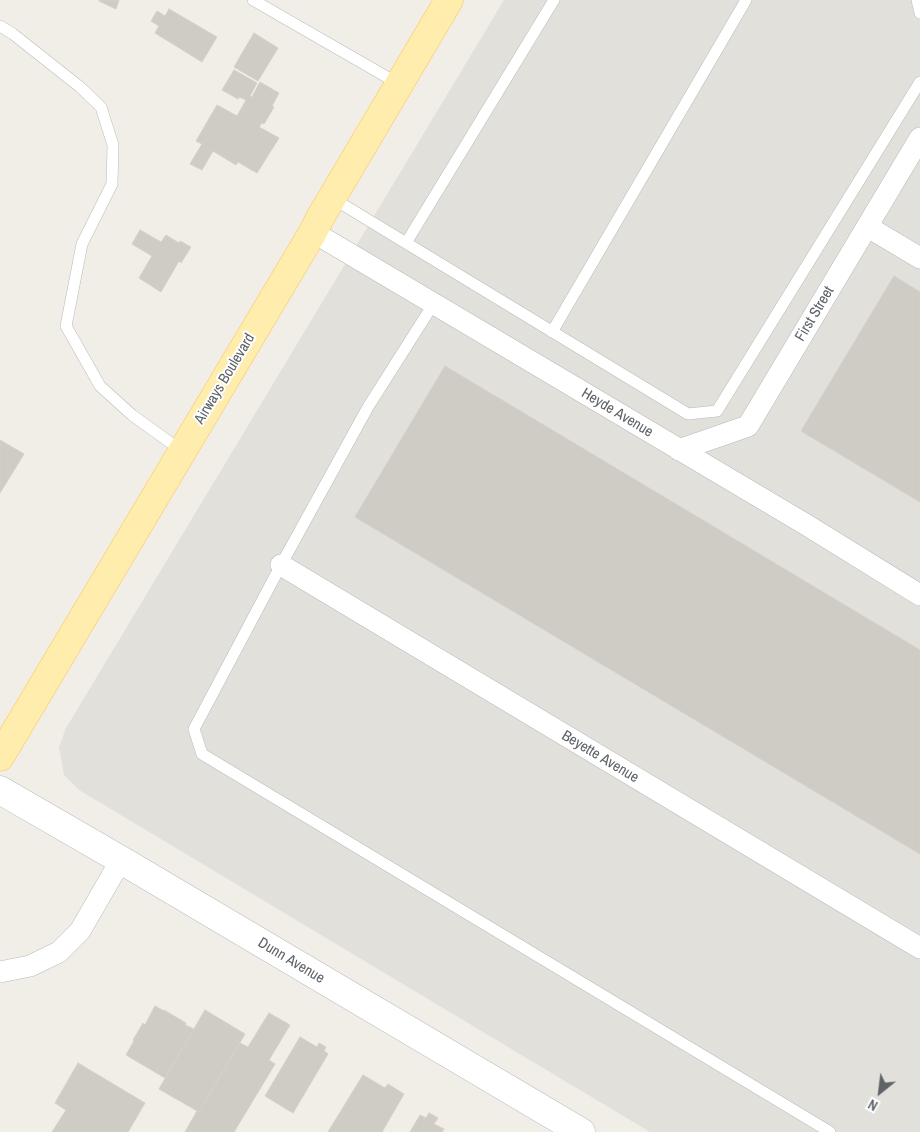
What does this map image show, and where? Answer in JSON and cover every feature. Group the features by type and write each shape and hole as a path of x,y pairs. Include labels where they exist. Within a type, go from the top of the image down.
{"main road":[{"name":"Airways Boulevard","path":"0,757 449,0"},
{"name":"Dunn Avenue","path":"0,790 581,1132"}],"street":[{"name":"First Street","path":"678,450 748,426 920,138"},
{"path":"868,226 920,258"},
{"name":"Heyde Avenue","path":"313,232 805,524 920,595"},
{"name":"Beyette Avenue","path":"281,565 920,948"},
{"path":"0,972 30,966 59,952 80,931 121,860"}],"lane":[{"path":"252,0 399,84"},
{"path":"406,244 554,0"},
{"path":"552,332 746,0"},
{"path":"917,0 920,13"},
{"path":"0,26 73,81 101,107 113,145 112,184 82,244 66,326 100,386 132,415 182,452"},
{"path":"332,198 688,414 717,411 920,82"},
{"path":"434,303 368,407 194,729 202,754 830,1132"}],"shaded area":[{"path":"504,0 920,0 920,1132 650,1132 79,790 64,775 59,747 66,728"}],"building":[{"path":"99,0 119,0 116,9"},
{"path":"169,9 217,37 202,62 155,33 159,26 151,21 157,11 165,16"},
{"path":"254,33 278,48 258,81 234,67"},
{"path":"234,70 257,83 250,96 252,97 260,82 279,93 272,106 274,107 264,124 262,123 259,127 279,138 257,173 238,162 236,165 213,151 202,170 190,164 202,144 196,141 217,105 237,116 246,100 239,97 238,99 222,90"},
{"path":"140,230 161,242 166,235 179,243 180,241 191,247 181,263 179,261 161,292 139,278 152,256 132,244"},
{"path":"894,276 920,292 920,502 801,431"},
{"path":"445,366 920,650 920,854 355,517"},
{"path":"0,440 24,454 0,493"},
{"path":"155,1006 194,1029 165,1078 126,1055 143,1023 145,1025"},
{"path":"205,1010 245,1034 199,1112 159,1089"},
{"path":"269,1013 290,1025 269,1060 275,1064 234,1132 185,1132 240,1043 248,1047"},
{"path":"300,1037 317,1047 319,1043 326,1047 324,1051 328,1054 293,1113 265,1096"},
{"path":"78,1063 145,1103 128,1132 52,1132 66,1110 55,1103"},
{"path":"363,1075 385,1088 388,1084 404,1094 382,1132 328,1132"},
{"path":"429,1113 438,1118 434,1124 444,1129 442,1132 410,1132 420,1115 426,1118"}]}
